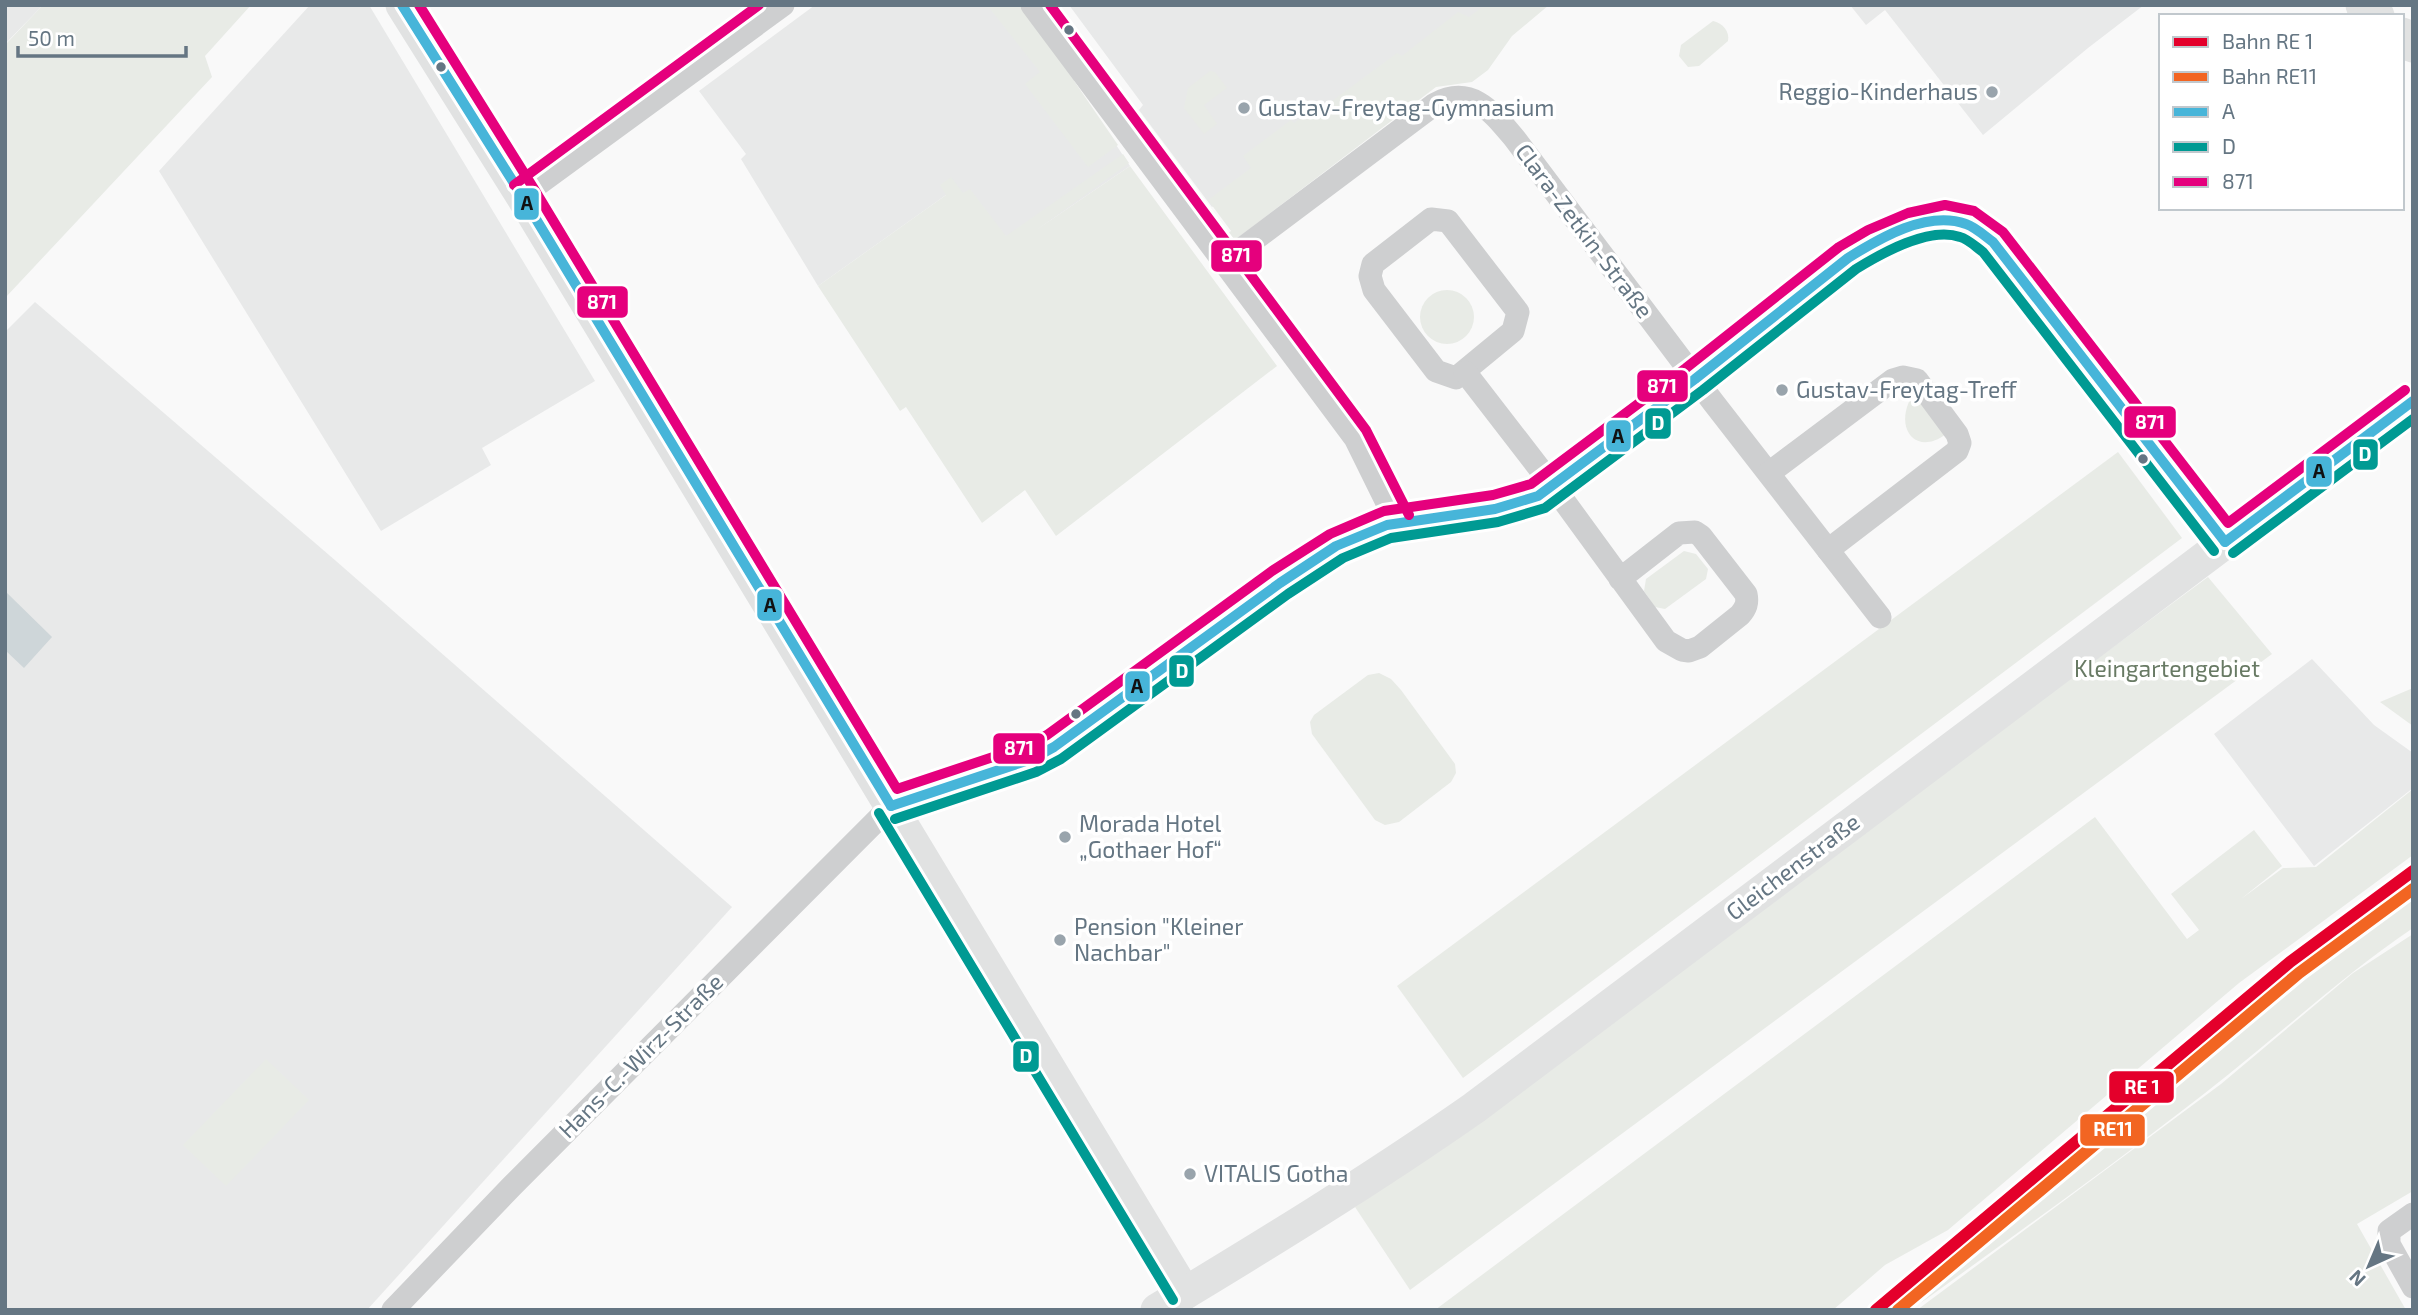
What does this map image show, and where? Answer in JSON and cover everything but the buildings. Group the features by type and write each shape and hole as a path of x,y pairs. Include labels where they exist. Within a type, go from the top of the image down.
{"street":[{"path":"402,5 522,196 891,806 1179,1304"},
{"path":"522,196 783,5"},
{"path":"1032,5 1355,438 1396,521"},
{"name":"Clara-Zetkin-Straße","path":"1223,263 1435,104 1446,98 1469,97 1493,112 1515,139 1695,379 1880,617"},
{"path":"1431,219 1448,221 1518,312 1513,331 1465,372 1455,378 1436,371 1374,290 1370,276 1373,264 1431,219"},
{"path":"891,806 1032,759 1054,747 1272,588 1336,546 1396,521 1491,511 1520,504 1553,486 1695,379 1848,258 1874,242 1930,221 1945,219 1968,224 1981,232 2004,254 2225,542"},
{"path":"1465,372 1553,486 1620,579 1666,641 1682,650 1699,648 1740,615 1746,609 1748,601 1746,594 1695,532 1679,533 1620,579"},
{"path":"1769,473 1893,380 1903,377 1917,380 1957,434 1960,443 1957,451 1828,550"},
{"name":"Gleichenstraße","path":"1179,1304 1474,1108 2413,401"},
{"name":"Hans-C.-Wirz-Straße","path":"393,1310 512,1186 891,806"},
{"path":"2413,1214 2389,1231 2389,1244 2413,1287"}],"shaded area":[{"path":"5,5 43,5 5,44"},
{"path":"310,5 369,5 595,381 482,448 491,465 381,531 159,171"},
{"path":"815,5 1021,5 1077,78 1074,81 1130,166 992,260 946,195 818,286 741,159 746,154 699,91"},
{"name":"Gustav-Freytag-Gymnasium","path":"1069,5 1488,5 1212,207 1139,110 1143,105"},
{"name":"Reggio-Kinderhaus","path":"1850,5 2144,5 1983,135 1885,10 1866,25"},
{"path":"35,302 732,907 367,1310 5,1310 5,332"},
{"path":"5,591 52,637 24,668 5,650"},
{"path":"2312,659 2374,725 2413,753 2413,788 2314,866 2214,734"}],"green space":[{"path":"43,5 251,5 205,56 212,77 5,298 5,45"},
{"path":"987,5 1021,5 1077,78 1074,81 1118,145 1088,167 1025,84 1040,72"},
{"path":"1485,5 1549,5 1512,36 1488,70 1472,82 1436,87 1231,243 1223,245 1217,241 1231,231 1208,200 1251,168 1243,156 1291,120 1294,123 1321,103 1324,107 1397,53 1402,56 1458,12 1469,17"},
{"path":"1713,21 1725,28 1728,41 1699,66 1688,67 1679,56 1681,45"},
{"path":"1210,71 1215,72 1227,88 1204,105 1217,124 1204,134 1184,108 1188,88"},
{"path":"1123,154 1129,163 1036,230 1130,166 1277,366 1056,536 1025,490 982,523 906,407 900,411 818,286 946,195 940,185 951,177 963,193 970,189 1006,236"},
{"path":"1452,290 1462,294 1470,302 1474,317 1470,332 1462,340 1442,344 1432,340 1424,332 1420,312 1424,302 1432,294"},
{"path":"1914,393 1946,434 1924,442 1910,435 1905,416"},
{"name":"Kleingartengebiet","path":"2118,452 2182,538 1463,1078 1397,986"},
{"path":"1684,551 1696,554 1708,569 1706,579 1665,609 1655,607 1644,591 1646,579"},
{"name":"Kleingartengebiet","path":"2208,577 2272,654 1410,1290 1355,1207"},
{"path":"1379,673 1391,679 1401,690 1455,764 1456,773 1451,782 1399,822 1385,825 1375,820 1312,734 1310,722 1314,715 1368,675"},
{"path":"2413,688 2413,726 2380,702"},
{"path":"2413,789 2413,855 2239,983 1948,1230 1885,1265 1833,1310 1435,1310 2095,817 2187,939 2199,930 2171,894 2254,830 2282,866 2241,899 2283,868 2316,867"},
{"path":"2413,883 2413,928 2365,962 2229,1074 2116,1161 1925,1300 1909,1310 1899,1310 1895,1305 2265,1000"},
{"path":"2413,934 2413,1191 2357,1224 2406,1310 1917,1310 2221,1084 2353,973"},
{"path":"266,1059 309,1100 226,1186 183,1145"}],"transit line":[{"name":"A","path":"402,5 522,196 891,806"},
{"name":"871","path":"419,5 534,189 897,789 1026,746 1047,735 1272,571 1330,534 1384,511 1493,495 1531,484 1686,368 1839,247 1868,230 1908,213 1945,205 1974,211 2003,232 2228,523 2405,390"},
{"name":"871","path":"514,185 759,5"},
{"name":"871","path":"1050,5 1366,430 1409,515"},
{"name":"A","path":"891,806 1032,759 1054,747 1280,583 1336,546 1387,525 1495,509 1538,496 1695,379 1848,258 1874,242 1920,223 1951,221 1966,224 1993,242 2225,542"},
{"name":"D","path":"895,819 1036,772 1061,759 1288,594 1343,558 1391,538 1498,522 1545,508 1703,390 1856,269 1906,243 1934,235 1963,238 1983,252 2214,551"},
{"name":"A","path":"2225,542 2413,401"},
{"name":"D","path":"2233,553 2413,419"},
{"name":"D","path":"879,813 1173,1300"},
{"path":"1876,1310 2290,962 2413,871"}],"rail line":[{"name":"RE11","path":"1898,1310 2299,973 2413,889"}],"place":[{"name":"Reggio-Kinderhaus","path":"1992,92"},
{"name":"Gustav-Freytag-Gymnasium","path":"1244,108"},
{"name":"Gustav-Freytag-Treff","path":"1782,390"},
{"name":"Morada Hotel „Gothaer Hof“","path":"1065,837"},
{"name":"Pension \"Kleiner Nachbar\"","path":"1060,940"},
{"name":"VITALIS Gotha","path":"1190,1174"}]}
